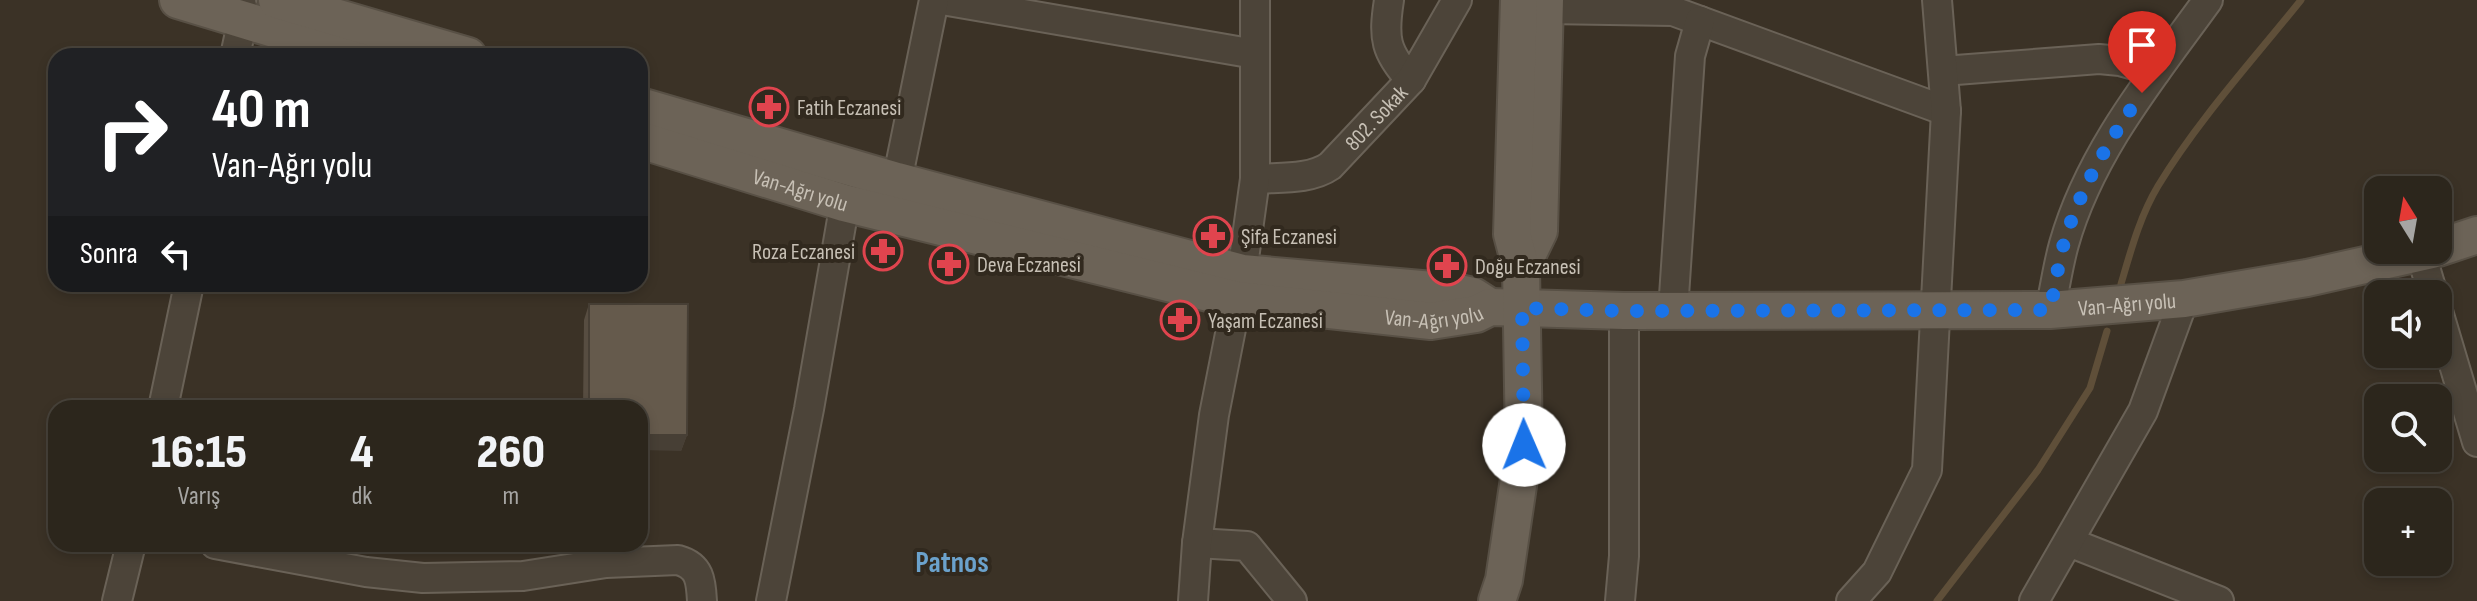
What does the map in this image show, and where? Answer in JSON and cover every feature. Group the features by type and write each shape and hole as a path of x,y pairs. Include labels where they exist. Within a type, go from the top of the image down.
{"main road":[{"path":"178,0 242,10 342,48"},
{"path":"277,0 441,48"},
{"path":"1497,601 1504,580 1524,445 1506,307 1539,231 1532,3"},
{"path":"648,109 848,185 897,181 1240,286"},
{"name":"Van-Ağrı yolu","path":"648,142 848,185 1240,286 1431,321 1506,307 1624,311 2050,310 2184,299 2371,264"},
{"name":"Van-Ağrı yolu","path":"2452,244 2477,235"}],"street":[{"path":"897,181 934,0"},
{"path":"942,0 1255,54"},
{"path":"1193,601 1197,543 1214,415 1240,286 1255,179 1255,0"},
{"path":"1389,0 1387,47 1397,65 1411,80"},
{"name":"802. Sokak","path":"1255,179 1323,171 1411,80 1457,0"},
{"path":"1851,601 1877,572 1927,470 1946,111 1937,0"},
{"path":"2050,310 2064,243 2086,188 2112,136 2208,0"},
{"path":"1532,3 1675,6 1700,21 1946,111"},
{"path":"236,48 242,10"},
{"path":"1673,311 1690,56 1700,21"},
{"path":"1943,71 2099,59 2156,71"},
{"path":"771,601 809,409 848,185"},
{"path":"165,400 187,292"},
{"path":"2034,601 2143,411 2184,299"},
{"path":"1620,601 1624,556 1624,311"},
{"path":"2452,358 2477,442"},
{"path":"2069,542 2219,601"},
{"path":"1197,543 1247,546 1292,601"},
{"path":"117,601 129,552"},
{"path":"258,552 366,572 425,589 606,563 678,560 687,562 697,572 702,601"}],"building":[{"path":"589,304 688,304 687,435 648,435 648,400 589,400"}],"waterway":[{"path":"2121,284 2141,221 2158,186 2208,114 2301,0"},
{"path":"1937,601 2038,470 2090,388 2107,331"}],"place":[{"name":"Fatih Eczanesi","path":"769,107"},
{"name":"Şifa Eczanesi","path":"1213,236"},
{"name":"Roza Eczanesi","path":"883,251"},
{"name":"Deva Eczanesi","path":"949,264"},
{"name":"Doğu Eczanesi","path":"1447,266"},
{"name":"Yaşam Eczanesi","path":"1180,320"}],"district":[{"name":"Patnos","path":"952,562"}],"route":[{"path":"1524,445 1522,308 1624,311 2050,310 2064,243 2086,188 2112,136 2142,93"}]}
